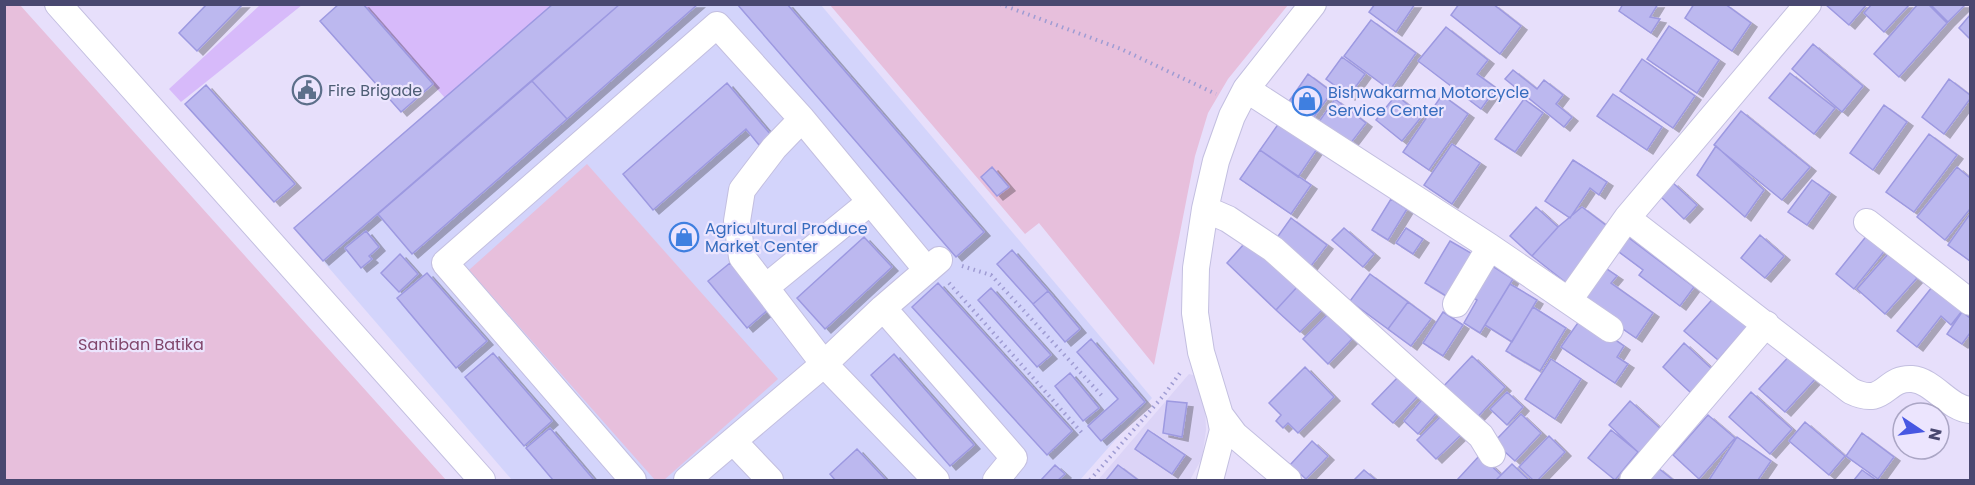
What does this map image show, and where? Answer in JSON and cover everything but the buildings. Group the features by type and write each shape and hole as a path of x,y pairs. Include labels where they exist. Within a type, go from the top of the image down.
{"street":[{"path":"58,4 482,480"},
{"path":"1210,480 1223,430 1201,352 1195,313 1196,268 1205,209 1216,162 1232,116 1243,96 1312,4"},
{"path":"1569,300 1627,218 1808,4"},
{"path":"633,480 445,263 718,15 870,202 933,265 824,364 687,480"},
{"path":"1243,96 1490,247 1610,329"},
{"path":"802,119 774,148 742,190 737,221 742,257 824,364 936,480"},
{"path":"765,287 870,202"},
{"path":"1205,209 1228,219 1273,249 1481,435 1492,454"},
{"path":"1627,218 1861,396 1874,397 1900,380 1913,379 1922,382 1962,409 1971,410"},
{"path":"1868,222 1971,302"},
{"path":"1456,304 1490,247"},
{"path":"883,308 1014,458 996,480"},
{"path":"1633,480 1766,324"},
{"path":"1220,415 1235,435 1288,480"},
{"path":"733,441 770,480"}],"path":[{"path":"1000,4 1243,96"},
{"path":"933,265 991,275 1104,398"},
{"path":"933,265 1082,433"},
{"path":"1090,480 1164,395 1190,357 1201,352"}],"shaded area":[{"name":"Agricultural Produce Market Center","path":"620,5 821,5 1152,398 1080,480 512,480 323,261"},
{"path":"1189,374 1197,376 1205,405 1206,430 1202,458 1190,480 1098,480"}],"green space":[{"name":"Santiban Batika","path":"4,5 20,5 446,480 5,480"},
{"path":"830,5 1288,5 1228,79 1208,113 1195,156 1154,365 1039,223 1025,234"},
{"path":"587,164 778,379 664,480 655,480 469,270"}],"sand":[{"path":"260,5 302,5 181,102 169,89"},
{"path":"363,5 553,5 445,98"}],"place":[{"name":"Fire Brigade","path":"307,90"},
{"name":"Bishwakarma Motorcycle Service Center","path":"1307,101"},
{"name":"Agricultural Produce Market Center","path":"684,237"}]}
